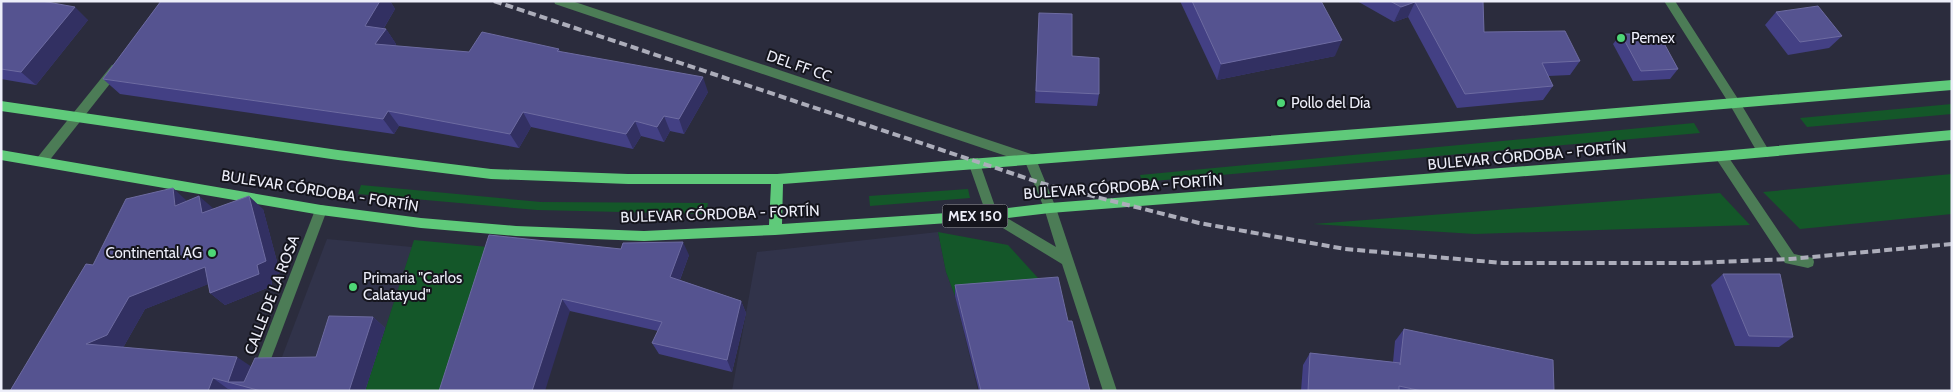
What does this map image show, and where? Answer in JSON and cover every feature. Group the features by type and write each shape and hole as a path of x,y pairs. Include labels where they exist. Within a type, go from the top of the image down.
{"main road":[{"path":"1,106 338,155 491,174 628,179 777,179 974,162 1436,128 1952,85"},
{"name":"BULEVAR CÓRDOBA - FORTÍN","path":"1,155 321,210 421,223 516,231 644,236 775,230 992,215 1050,208 1721,156 1952,135"},
{"path":"775,230 777,179"}],"street":[{"name":"DEL FF CC","path":"559,1 1030,159"},
{"path":"1669,1 1764,152"},
{"path":"41,162 78,118 124,56"},
{"path":"1721,156 1790,259 1808,262"},
{"path":"1030,159 1050,208 1110,391"},
{"path":"974,162 992,215 1067,260"},
{"name":"CALLE DE LA ROSA","path":"252,391 321,210"}],"shaded area":[{"path":"938,232 946,272 955,296 978,391 732,391 757,252"},
{"name":"Primaria \"Carlos Calatayud\"","path":"327,239 412,247 365,391 269,391"}],"green space":[{"path":"1952,104 1952,114 1807,127 1800,118"},
{"path":"1694,123 1700,133 1142,182 1140,175"},
{"path":"1952,174 1952,214 1800,229 1763,192"},
{"path":"361,185 541,202 708,203 706,214 537,210 358,194"},
{"path":"968,189 970,198 870,206 869,196"},
{"path":"1720,193 1750,225 1475,234 1313,224"},
{"path":"938,232 1008,245 1048,289 955,296 946,272"},
{"path":"414,240 499,248 454,391 365,391"}],"building":[{"path":"1,1 42,1 75,7 21,72 1,69"},
{"path":"161,1 380,1 365,26 386,29 375,44 469,52 482,32 559,49 557,51 703,77 679,119 664,116 657,127 635,121 626,134 523,112 510,134 388,111 383,119 103,79"},
{"path":"1192,1 1321,1 1342,40 1221,64"},
{"path":"1390,1 1483,1 1484,32 1565,31 1580,61 1542,63 1553,86 1465,94 1415,2 1401,7"},
{"path":"1818,6 1842,36 1800,42 1776,12"},
{"path":"1039,13 1072,14 1072,56 1099,58 1099,94 1036,91"},
{"path":"1621,34 1659,34 1678,69 1641,71"},
{"path":"173,188 175,206 199,196 202,213 249,196 266,261 257,265 259,274 210,293 205,267 129,297 107,335 86,344 237,357 228,382 244,382 255,358 316,357 329,316 373,317 349,391 261,391 213,378 208,391 10,391 86,264 93,265 126,199"},
{"path":"489,235 621,249 623,243 683,242 670,277 741,301 727,360 652,343 662,322 562,299 532,391 439,391"},
{"path":"1723,274 1780,274 1793,337 1749,336"},
{"path":"1058,277 1068,321 1072,321 1090,391 981,391 955,285"},
{"path":"1404,329 1553,360 1554,391 1422,391 1399,386 1399,391 1308,391 1310,353 1400,363 1400,365"}],"railway":[{"path":"494,1 1041,183 1199,223 1345,249 1503,263 1692,263 1790,259 1952,244"}],"place":[{"name":"Pemex","path":"1621,38"},
{"name":"Pollo del Día","path":"1281,103"},
{"name":"Continental AG","path":"212,253"},
{"name":"Primaria \"Carlos Calatayud\"","path":"353,287"}]}
